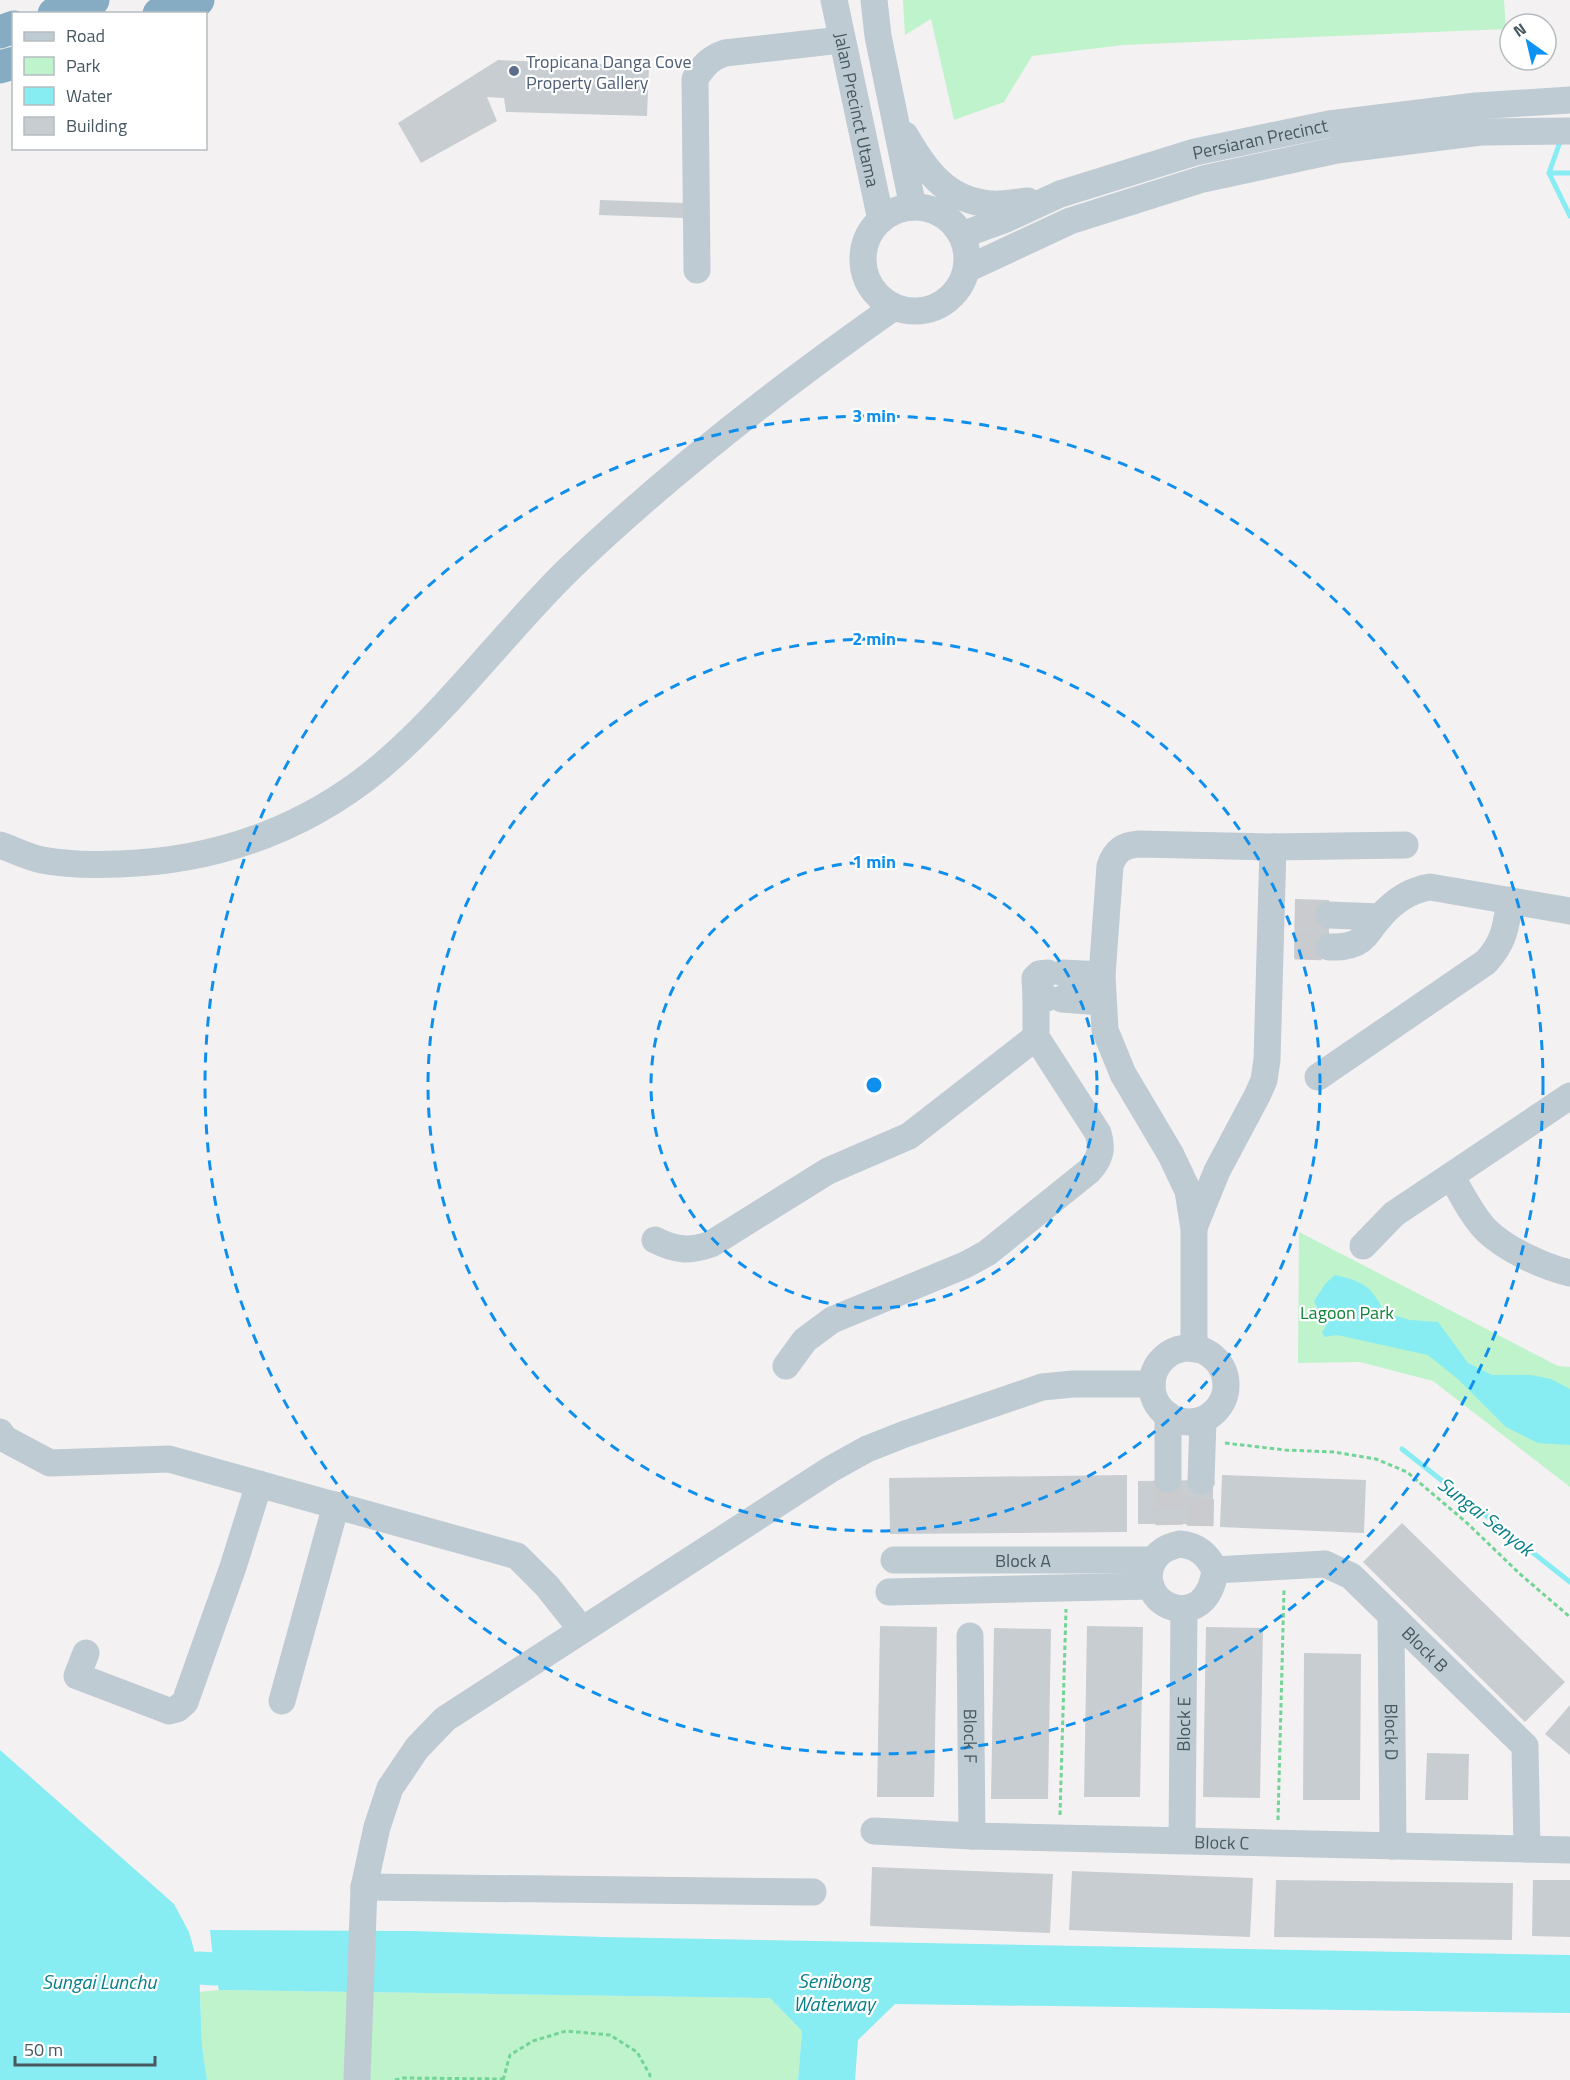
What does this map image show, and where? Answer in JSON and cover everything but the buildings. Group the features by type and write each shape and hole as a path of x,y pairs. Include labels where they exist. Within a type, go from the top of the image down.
{"highway":[{"path":"60,12 93,0"},
{"path":"165,12 198,0"}],"street":[{"name":"Jalan Precinct Utama","path":"834,0 880,220"},
{"name":"Jalan Precinct Utama","path":"874,0 878,36 913,207"},
{"path":"697,270 695,80 700,70 713,58 725,52 841,40"},
{"name":"Persiaran Precinct","path":"962,235 1006,219 1060,194 1195,152 1329,124 1476,106 1570,99"},
{"path":"894,115 927,171 946,189 959,196 992,204 1047,200"},
{"name":"Persiaran Precinct","path":"967,269 1070,221 1214,176 1337,150 1480,132 1570,131"},
{"path":"913,207 925,207 942,214 956,225 962,235 968,257 967,269 955,293 945,302 920,311 894,306 883,300 873,290 867,279 863,254 866,241 880,220 890,213 913,207"},
{"path":"0,846 41,860 90,865 145,863 196,857 240,844 298,822 345,793 394,755 568,571 665,484 762,404 894,306"},
{"path":"1194,1349 1194,1229 1188,1191 1182,1175 1123,1074 1105,1030 1102,975 1110,866 1117,851 1131,844 1273,847 1405,844"},
{"path":"1194,1229 1217,1170 1263,1080 1283,946 1283,914 1273,847"},
{"path":"1329,947 1346,947 1356,943 1380,917 1409,893 1430,886 1570,911"},
{"path":"1318,1077 1486,962 1504,935 1510,900"},
{"path":"1329,915 1380,917"},
{"path":"1051,988 1102,975"},
{"path":"1051,988 1102,1002"},
{"path":"655,1240 671,1248 684,1250 698,1249 711,1244 828,1171 909,1136 1035,1038 1051,988"},
{"path":"786,1366 805,1340 832,1320 965,1265 987,1253 1089,1171 1098,1161 1101,1142 1098,1133 1035,1038"},
{"path":"1363,1246 1394,1214 1570,1096"},
{"path":"1450,1176 1486,1230 1535,1261 1570,1273"},
{"path":"1201,1482 1202,1430 1221,1404 1226,1381 1223,1370 1216,1359 1206,1352 1182,1349 1170,1354 1155,1372 1152,1384 1154,1396 1159,1407 1168,1416 1179,1421 1191,1422 1202,1430"},
{"path":"357,2080 364,1887 377,1827 390,1788 417,1748 445,1719 831,1468 867,1449 1042,1387 1073,1384 1152,1384"},
{"path":"1168,1416 1168,1480"},
{"path":"0,1432 5,1438 50,1463 169,1458 517,1556 547,1586 582,1630"},
{"path":"86,1653 77,1676 169,1711 177,1709 185,1702 233,1567 259,1484"},
{"path":"282,1701 336,1506"},
{"path":"1164,1544 1205,1548 1210,1593 1194,1606 1184,1609 1163,1603 1151,1586 1149,1578 1164,1544"},
{"name":"Block A","path":"894,1560 1164,1544"},
{"name":"Block B","path":"1205,1548 1285,1566 1325,1564 1351,1576 1525,1746 1527,1849"},
{"path":"889,1592 1151,1586"},
{"name":"Block E","path":"1182,1840 1184,1609"},
{"name":"Block D","path":"1391,1616 1393,1846"},
{"name":"Block F","path":"970,1636 972,1836"},
{"name":"Block C","path":"874,1830 972,1836 1570,1850"},
{"path":"364,1887 813,1892"}],"path":[{"path":"1202,1430 1249,1447 1334,1452 1376,1459 1407,1472 1570,1617"},
{"path":"1277,1843 1285,1566"},
{"path":"1059,1838 1066,1588"},
{"path":"395,2080 403,2078 503,2080 510,2055 534,2041 566,2031 610,2035 637,2052 650,2075 649,2080"}],"green space":[{"path":"903,0 1504,0 1505,12 1498,12 1498,29 1123,45 1032,56 1004,102 954,120 931,19 905,35"},
{"name":"Lagoon Park","path":"1299,1232 1558,1366 1570,1367 1570,1487 1433,1381 1360,1362 1298,1363"},
{"path":"219,1990 770,1998 802,2031 798,2080 207,2080 202,2046 200,1992"}],"water":[{"path":"1335,1275 1366,1286 1376,1297 1385,1313 1410,1320 1438,1322 1468,1363 1492,1375 1531,1375 1551,1379 1570,1389 1570,1445 1538,1443 1506,1427 1459,1380 1428,1355 1337,1335 1325,1337 1322,1333 1326,1326 1314,1301 1326,1283"},
{"name":"Sungai Lunchu","path":"0,1750 174,1904 189,1932 199,1968 202,2046 207,2080 0,2080"},
{"name":"Senibong Waterway","path":"210,1930 413,1931 603,1937 1570,1955 1570,2013 895,2004 858,2040 855,2080 798,2080 802,2031 770,1998 219,1990 214,1969"}],"waterway":[{"name":"Sungai Senyok","path":"1561,139 1549,173 1570,216"},
{"name":"Sungai Senyok","path":"1549,173 1570,173"},
{"name":"Sungai Senyok","path":"1402,1449 1570,1582"},
{"path":"199,1968 214,1969"}],"tunnel":[{"path":"1295,914 1329,915"},
{"path":"1295,946 1329,947"},
{"path":"1168,1480 1169,1525"},
{"path":"1200,1526 1201,1481"}],"place":[{"name":"Tropicana Danga Cove Property Gallery","path":"514,71"}]}
